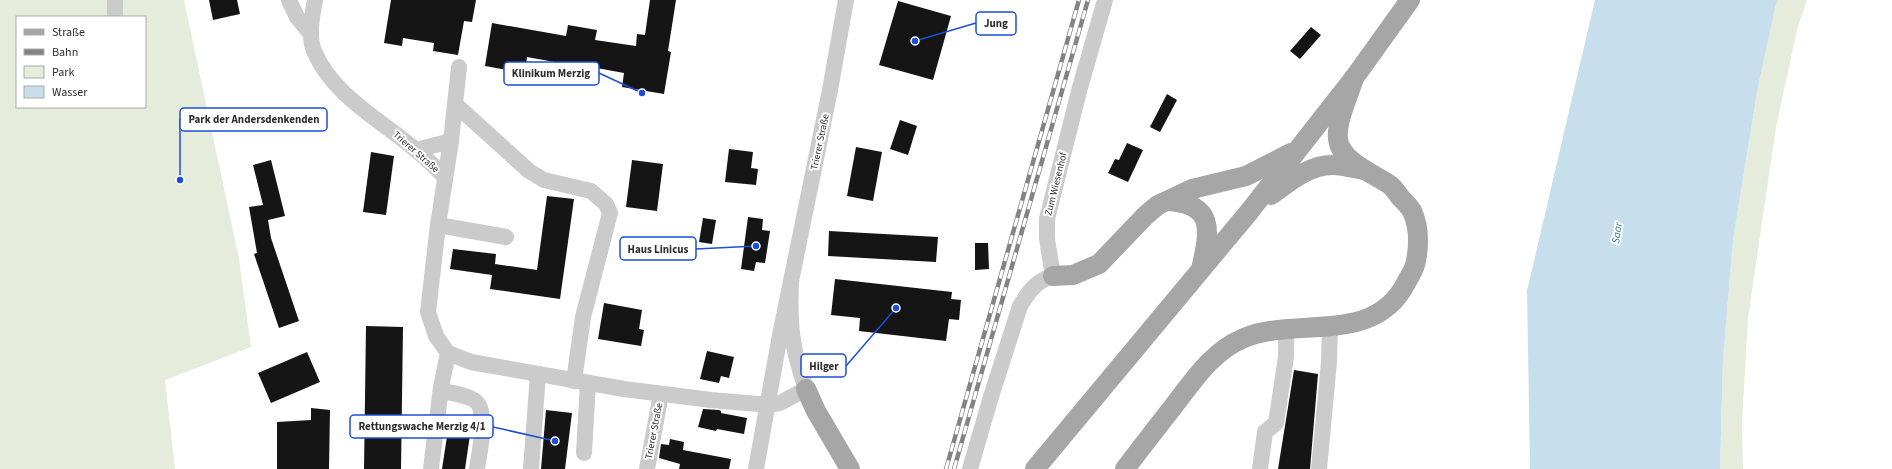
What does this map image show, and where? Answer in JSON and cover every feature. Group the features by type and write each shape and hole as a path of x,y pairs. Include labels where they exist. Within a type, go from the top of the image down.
{"main road":[{"path":"1035,469 1249,212 1354,78 1410,0"},
{"path":"1125,469 1205,366 1222,351 1244,338 1286,330 1330,326 1367,320 1385,309 1401,293 1416,264 1419,240 1412,211 1392,186 1364,170 1346,156 1340,148 1338,140 1338,127 1354,78"},
{"path":"1053,276 1073,275 1099,264 1146,215 1158,205 1192,190 1246,176 1299,148"},
{"path":"1249,212 1299,175 1331,165 1364,170"},
{"path":"1168,201 1180,202 1194,206 1206,220 1208,241 1201,268"},
{"path":"806,389 850,469"}],"street":[{"path":"115,0 115,16"},
{"path":"289,0 296,17 310,33"},
{"name":"Trierer Straße","path":"315,0 310,33 314,50 338,86 359,106 416,150 445,177 428,312 436,336 448,353 471,362 581,382 661,394 769,404 780,403 806,389 792,339 790,312 791,282"},
{"name":"Trierer Straße","path":"756,469 769,404 780,335 830,90 846,0"},
{"name":"Zum Wiesenhof","path":"1053,276 1046,239 1047,219 1079,91 1105,0"},
{"path":"445,177 456,105 459,67"},
{"path":"456,105 529,171 544,180 591,191 606,204 610,214 583,317 581,382 584,453"},
{"path":"416,150 451,141"},
{"path":"438,225 506,237"},
{"path":"970,469 1020,306 1028,292 1037,283 1053,276"},
{"path":"1319,469 1329,362 1330,326"},
{"path":"1260,469 1265,432 1276,423 1286,357 1286,330"},
{"path":"431,469 441,391 448,353"},
{"path":"531,469 538,374"},
{"path":"441,391 461,394 476,401 481,409 483,421 477,469"},
{"name":"Trierer Straße","path":"647,469 661,394"}],"green space":[{"path":"0,0 184,0 239,259 251,347 165,380 175,469 0,469"},
{"path":"1777,0 1807,0 1797,30 1776,127 1748,318 1742,423 1743,469 1720,469 1723,360 1733,240 1758,87"}],"water":[{"name":"Saar","path":"1595,0 1777,0 1758,87 1733,240 1723,360 1720,469 1530,469 1527,291"}],"building":[{"path":"209,0 237,0 240,14 213,20"},
{"path":"391,0 476,0 472,22 464,21 458,55 433,51 434,43 403,38 402,46 384,43"},
{"path":"650,0 676,0 668,51 671,52 664,94 622,87 624,73 591,67 590,73 560,68 560,63 527,57 525,73 485,66 492,23 566,36 568,25 597,30 595,40 636,46 637,34 645,35"},
{"path":"898,1 951,16 933,80 879,65"},
{"path":"1311,27 1321,35 1300,59 1290,51"},
{"path":"1167,94 1177,100 1160,132 1150,127"},
{"path":"900,120 917,126 908,155 890,149"},
{"path":"1127,143 1143,150 1128,182 1108,173 1115,159 1119,160"},
{"path":"856,147 882,152 873,201 847,196"},
{"path":"729,149 753,152 751,168 758,169 756,185 725,182"},
{"path":"371,152 394,156 386,215 363,212"},
{"path":"271,160 285,216 268,220 271,238 299,321 279,328 254,254 257,253 249,207 263,205 253,165"},
{"path":"632,160 663,164 657,211 626,207"},
{"path":"547,196 574,199 560,299 490,289 492,275 450,269 453,249 496,254 495,264 537,270"},
{"path":"748,217 763,219 762,230 770,231 765,263 756,262 754,271 741,269"},
{"path":"703,218 716,220 712,244 699,242"},
{"path":"829,231 938,237 936,262 828,256"},
{"path":"975,243 988,243 989,269 975,270"},
{"path":"835,279 952,292 951,299 961,300 959,320 949,319 946,341 859,331 860,318 831,315"},
{"path":"604,303 642,310 639,329 644,330 641,346 598,339"},
{"path":"366,326 403,327 401,469 364,469"},
{"path":"707,351 734,357 729,378 721,376 719,383 700,379"},
{"path":"307,352 320,382 271,403 258,373"},
{"path":"1294,370 1318,374 1310,469 1278,469"},
{"path":"311,408 330,410 329,469 277,469 277,422 311,420"},
{"path":"703,409 719,410 721,413 747,418 744,434 717,429 716,431 698,427"},
{"path":"546,410 572,413 565,469 541,469"},
{"path":"450,417 472,421 465,469 442,469"},
{"path":"670,439 684,442 683,450 731,459 729,469 679,469 680,464 659,458 661,444 669,445"}],"railway":[{"path":"946,469 1079,0"},
{"path":"954,469 1088,0"}],"place":[{"name":"Jung","path":"915,41"},
{"name":"Klinikum Merzig","path":"642,93"},
{"name":"Park der Andersdenkenden","path":"180,180"},
{"name":"Haus Linicus","path":"756,246"},
{"name":"Hilger","path":"896,308"},
{"name":"Rettungswache Merzig 4/1","path":"555,441"}]}
